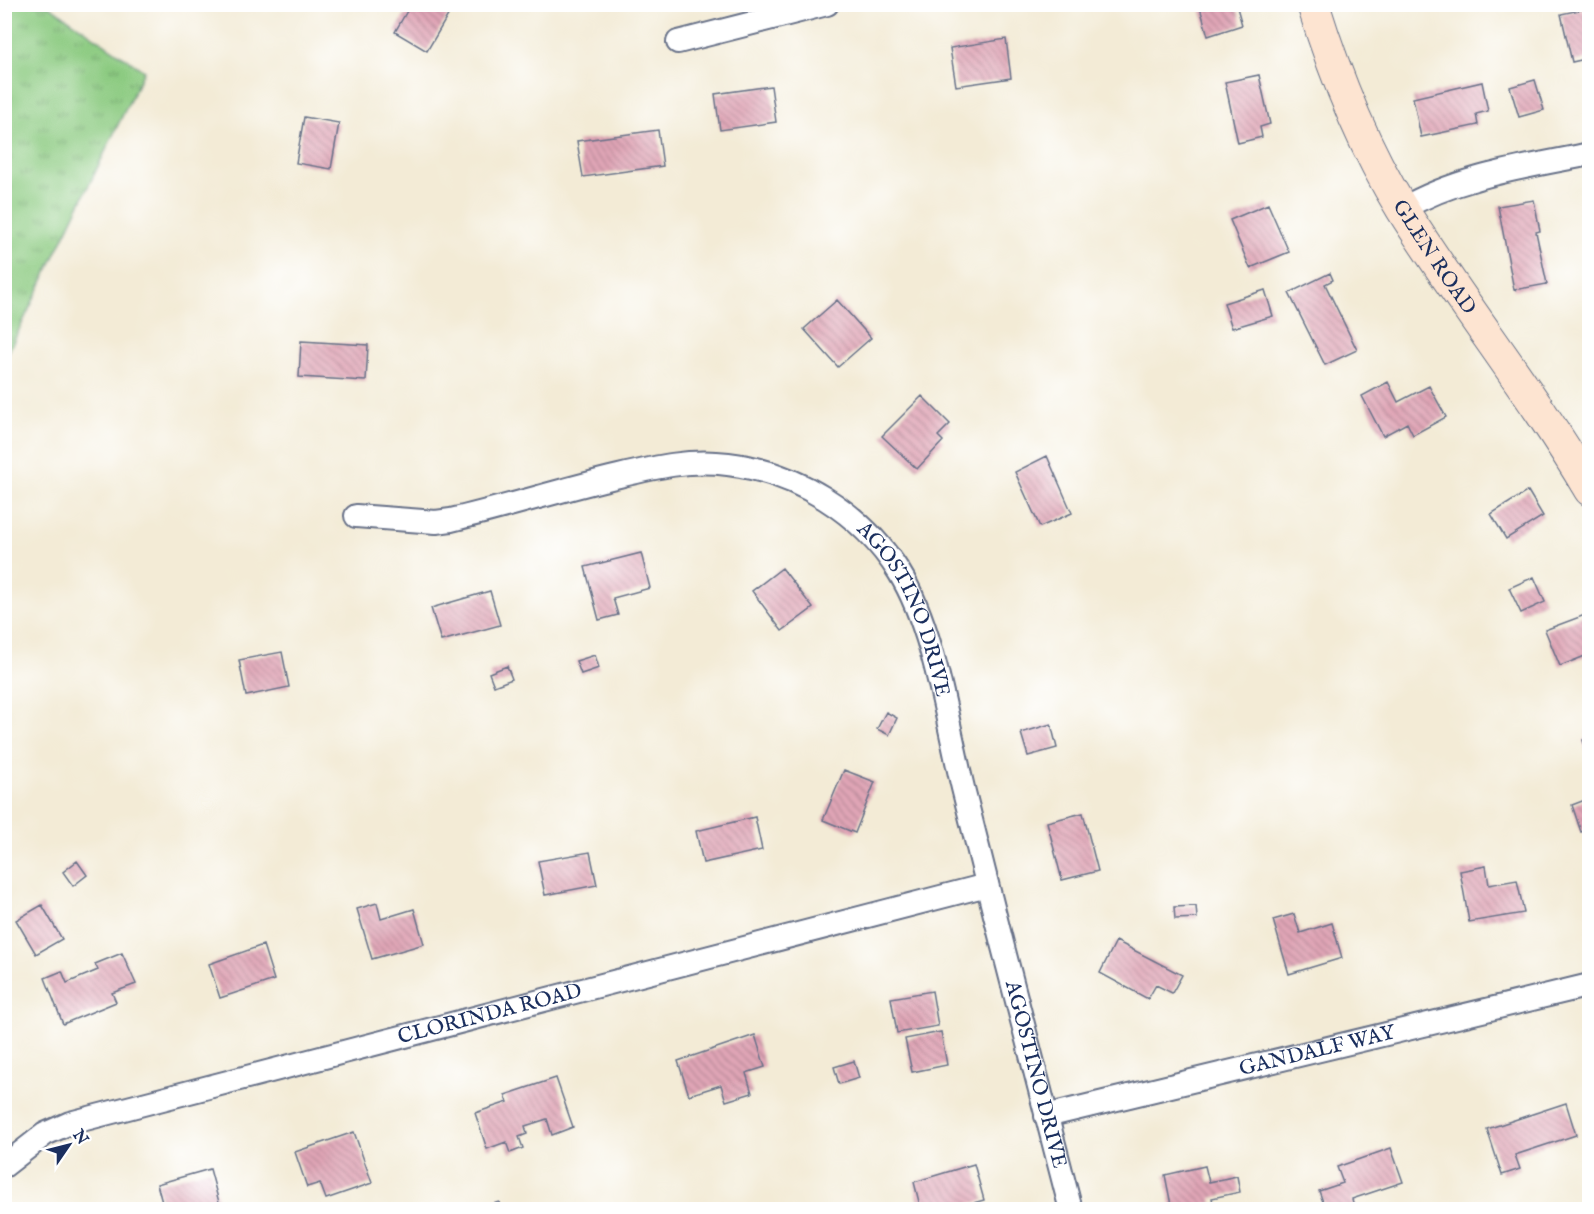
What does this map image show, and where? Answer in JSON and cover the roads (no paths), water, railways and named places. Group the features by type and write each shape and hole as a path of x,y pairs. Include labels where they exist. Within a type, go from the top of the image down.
{"street":[{"path":"678,42 827,4"},
{"name":"GLEN ROAD","path":"1313,4 1352,109 1372,155 1402,209 1587,480"},
{"path":"1402,209 1431,193 1488,175 1590,154"},
{"name":"AGOSTINO DRIVE","path":"356,516 436,522 451,520 572,487 682,463 742,466 777,475 815,492 850,516 876,542 898,570 924,625 987,885 1071,1209"},
{"name":"CLORINDA ROAD","path":"4,1166 45,1134 70,1123 987,885"},
{"name":"GANDALF WAY","path":"1046,1116 1590,985"}]}
